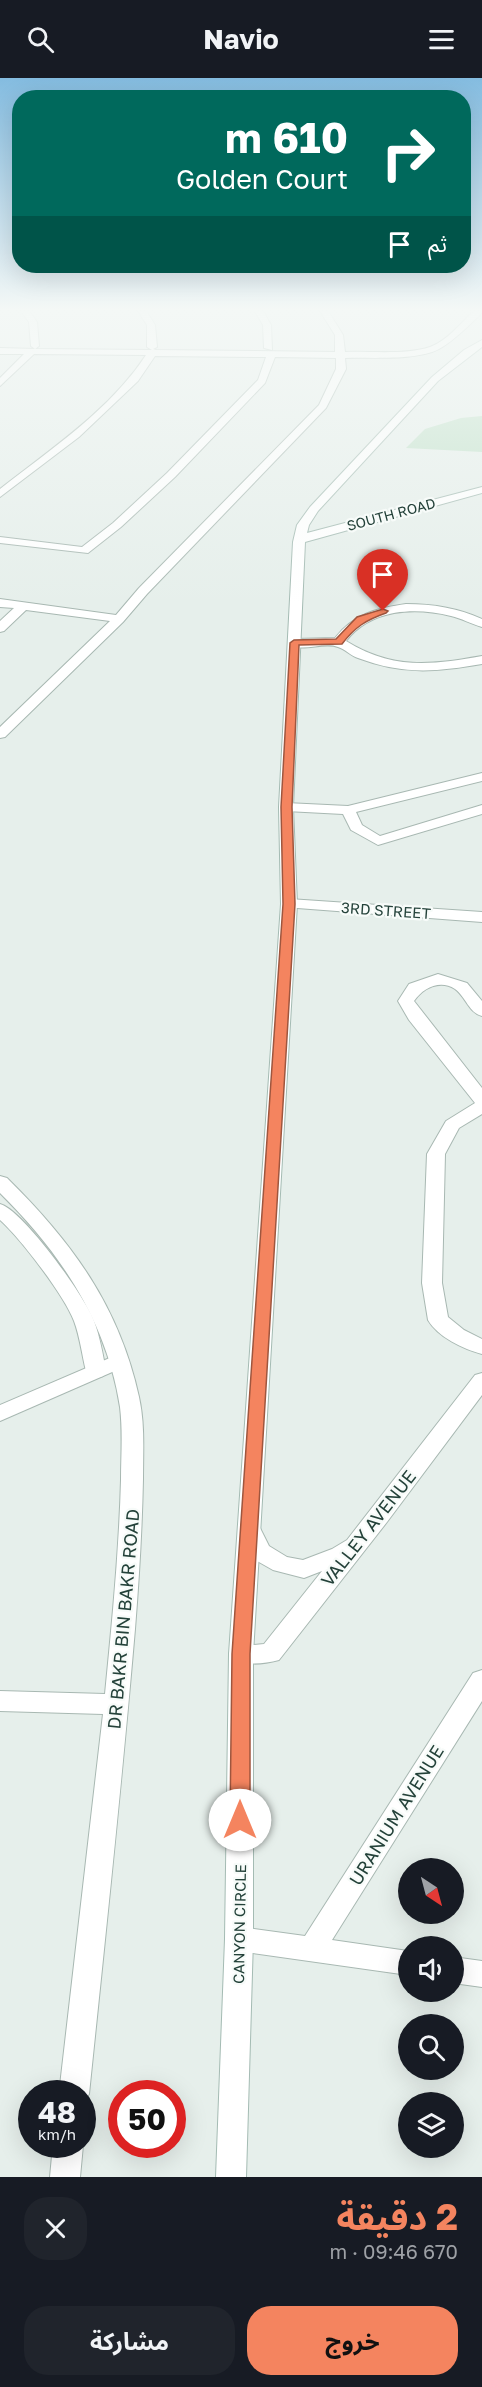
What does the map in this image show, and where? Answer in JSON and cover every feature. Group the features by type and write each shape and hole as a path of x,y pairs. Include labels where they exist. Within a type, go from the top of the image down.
{"street":[{"path":"0,494 75,435 103,409"},
{"path":"0,540 84,551 117,525 171,475 235,409"},
{"path":"0,734 119,619 143,591 319,409"},
{"name":"CANYON CIRCLE","path":"231,2177 239,1939 241,1654 289,904 286,807 300,538 303,525 330,491 407,409"},
{"name":"SOUTH ROAD","path":"300,538 482,490"},
{"path":"0,603 119,619"},
{"path":"0,628 23,606"},
{"path":"339,642 361,619 383,611 418,608 448,612 482,624"},
{"path":"294,643 339,642 360,655 400,667 437,668 482,660"},
{"path":"286,807 348,810 482,777"},
{"path":"348,810 356,827 378,841 482,809"},
{"name":"3RD STREET","path":"289,904 482,917"},
{"path":"482,1011 460,986 438,979 414,987 406,1001 415,1016 482,1100"},
{"path":"482,1106 452,1125 436,1154 432,1283 438,1320 457,1335 482,1347"},
{"name":"DR BAKR BIN BAKR ROAD","path":"0,1182 37,1217 72,1262 98,1303 119,1360 129,1399 133,1449 131,1533 117,1704 76,2080"},
{"path":"0,1210 19,1227 50,1267 84,1320 96,1371"},
{"path":"0,1414 119,1360"},
{"name":"VALLEY AVENUE","path":"241,1654 270,1653 364,1535 482,1380"},
{"path":"249,1528 260,1552 281,1564 304,1569 340,1555 364,1535"},
{"name":"URANIUM AVENUE","path":"311,1950 482,1680"},
{"path":"0,1701 117,1704"},
{"path":"239,1939 398,1962"},
{"path":"464,1972 482,1974"},
{"path":"65,2177 67,2158"}],"green space":[{"path":"482,416 482,452 406,448 425,429 461,418"}],"route":[{"path":"240,1820 241,1654 289,904 286,807 294,643 339,642 361,619 383,611"}]}
